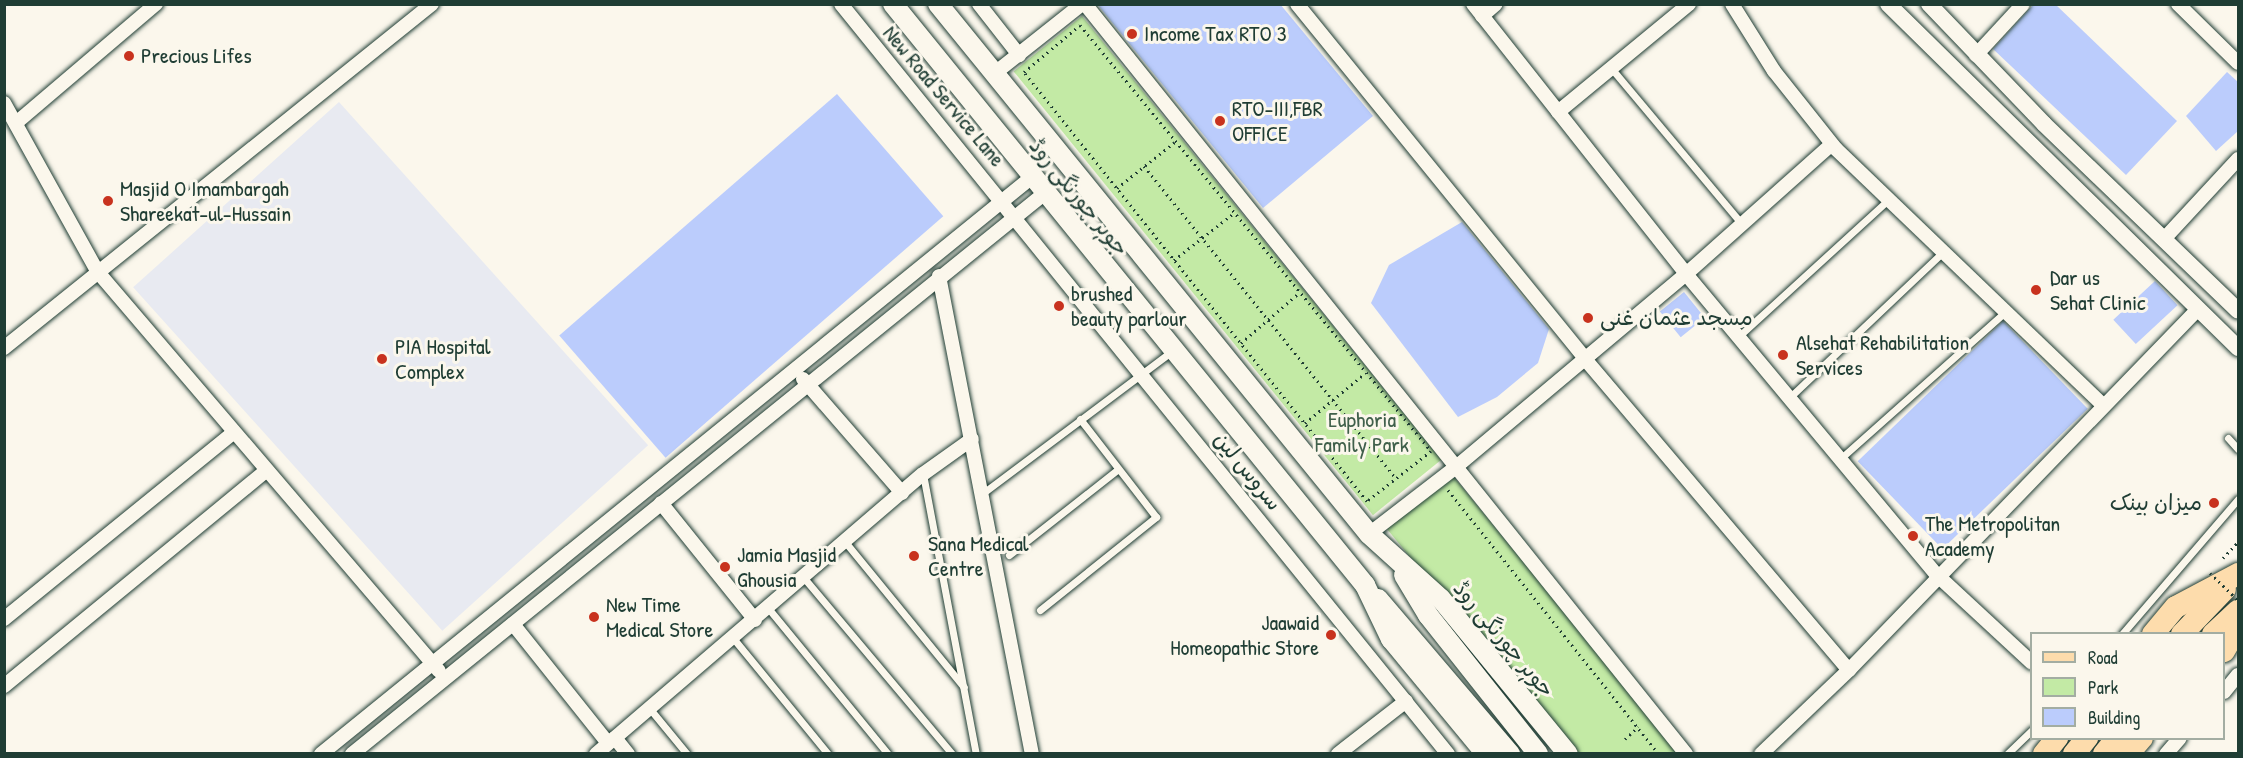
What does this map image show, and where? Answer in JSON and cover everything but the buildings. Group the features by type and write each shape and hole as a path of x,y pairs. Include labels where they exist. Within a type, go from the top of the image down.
{"main road":[{"name":"جوہر چورنگی روڈ","path":"893,4 1171,351 1365,585 1408,629 1510,753"},
{"name":"جوہر چورنگی روڈ","path":"938,4 1369,534 1396,562 1441,599 1568,753"},
{"name":"جوہر چورنگی روڈ","path":"1396,562 1428,615 1538,753"},
{"path":"2186,629 2238,575"},
{"path":"2153,632 2176,607 2238,575"},
{"name":"جوہر چورنگی روڈ","path":"1365,585 1391,639 1485,753"},
{"path":"2214,632 2238,611"},
{"path":"2225,648 2238,627"},
{"path":"2044,753 2055,740"},
{"path":"2074,753 2085,740"},
{"path":"2104,753 2115,740"},
{"path":"2128,753 2140,740"}],"street":[{"path":"4,348 432,4"},
{"name":"New Road Service Lane","path":"841,4 1014,215"},
{"path":"979,4 1019,55"},
{"path":"995,73 1083,4 1686,753"},
{"path":"1297,4 1585,358 1849,670"},
{"path":"1496,4 1477,10 1686,274 1937,575 2030,662"},
{"path":"1558,112 1689,4"},
{"path":"1732,4 1774,71 1832,144 2007,310 2103,405"},
{"path":"1888,4 2238,348"},
{"path":"1929,4 1976,55 2238,311"},
{"path":"1976,55 2023,4"},
{"path":"2178,4 2238,63"},
{"path":"16,123 151,6"},
{"path":"4,103 97,271 445,679"},
{"path":"1369,534 1456,468 1686,274 1832,144"},
{"path":"2163,239 2238,159"},
{"path":"321,753 1032,177"},
{"path":"352,753 1014,215 1045,193"},
{"name":"سروس لین","path":"1014,215 1448,753"},
{"path":"939,276 1032,753"},
{"path":"1761,753 1849,670 1937,575 2198,309"},
{"path":"794,370 902,493"},
{"path":"4,619 234,432"},
{"path":"596,753 846,543 924,474 972,440"},
{"path":"4,686 267,470"},
{"path":"661,503 755,620"},
{"path":"513,624 612,740 628,753"},
{"path":"2225,690 2238,675"},
{"path":"1338,753 1406,700"},
{"path":"2166,753 2178,740"}],"lane":[{"path":"1611,68 1742,224"},
{"path":"1738,337 1889,199"},
{"path":"1789,398 1945,251"},
{"path":"1840,459 2007,310"},
{"path":"983,493 1171,351"},
{"path":"1040,610 1156,516 1117,470 1080,419"},
{"path":"2228,438 2238,448"},
{"path":"1009,555 1117,470"},
{"path":"924,474 966,689 976,753"},
{"path":"2123,632 2237,504"},
{"path":"846,543 966,689"},
{"path":"804,578 952,753"},
{"path":"768,608 888,753"},
{"path":"733,638 828,753"},
{"path":"650,709 687,753"},
{"path":"2007,753 2030,731"}],"path":[{"path":"1080,25 1176,141 1431,451 1367,501 1024,72 1080,25"},
{"path":"1117,188 1176,141"},
{"path":"1144,166 1396,478"},
{"path":"1174,260 1234,212"},
{"path":"1240,343 1300,292"},
{"path":"1305,423 1366,372"},
{"path":"1447,489 1659,753"},
{"path":"2210,573 2238,600"},
{"path":"1625,739 1638,727"}],"shaded area":[{"name":"PIA Hospital Complex","path":"339,102 648,445 442,631 133,287"}],"green space":[{"name":"Euphoria Family Park","path":"1082,16 1441,460 1373,515 1014,71"},
{"path":"1453,476 1680,753 1571,753 1387,529"}],"place":[{"name":"Income Tax RTO 3","path":"1132,34"},
{"name":"Precious Lifes","path":"129,56"},
{"name":"RTO-III,FBR OFFICE","path":"1220,121"},
{"name":"Masjid O Imambargah Shareekat-ul-Hussain","path":"108,201"},
{"name":"Dar us Sehat Clinic","path":"2036,290"},
{"name":"brushed beauty parlour","path":"1059,306"},
{"name":"مسجد عثمان غنی","path":"1588,318"},
{"name":"Alsehat Rehabilitation Services","path":"1783,355"},
{"name":"PIA Hospital Complex","path":"382,359"},
{"name":"میزان بینک","path":"2214,503"},
{"name":"The Metropolitan Academy","path":"1913,536"},
{"name":"Sana Medical Centre","path":"914,556"},
{"name":"Jamia Masjid Ghousia","path":"725,567"},
{"name":"New Time Medical Store","path":"594,617"},
{"name":"Jaawaid Homeopathic Store","path":"1331,635"}]}
